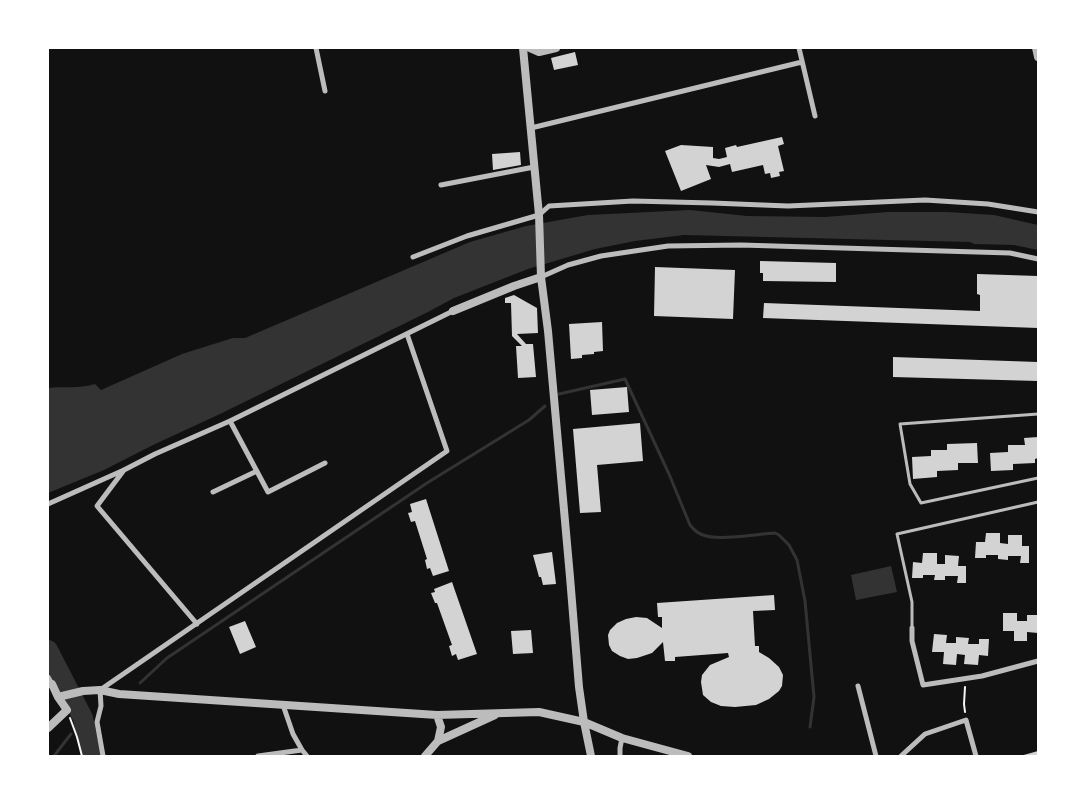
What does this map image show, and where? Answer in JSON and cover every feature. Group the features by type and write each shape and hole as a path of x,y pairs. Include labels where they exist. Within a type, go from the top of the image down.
{"street":[{"path":"316,48 325,91"},
{"path":"522,48 539,215 541,277 548,331 579,687 584,722 592,756"},
{"path":"530,48 539,52 556,48"},
{"path":"799,48 815,116"},
{"path":"1036,48 1038,57"},
{"path":"531,128 802,62"},
{"path":"441,184 534,167"},
{"path":"413,257 467,236 539,215 549,206 633,201 788,206 925,200 988,204 1038,212"},
{"path":"48,504 230,421 453,311 568,265 601,256 668,246 740,245 1010,253 1038,259"},
{"path":"100,690 448,451 407,334"},
{"path":"230,421 268,492 325,463"},
{"path":"124,470 96,506 197,624"},
{"path":"213,492 257,471"},
{"path":"912,628 912,641 923,686 982,676 1038,661"},
{"path":"48,677 50,684 67,710 48,728"},
{"path":"858,686 876,756"},
{"path":"100,690 102,706 97,722 103,756"},
{"path":"58,697 83,691 100,690 119,694 437,715 539,712 584,722 622,738 688,756"},
{"path":"283,705 293,734 306,756"},
{"path":"425,756 438,741 499,713"},
{"path":"437,715 441,727 438,741"},
{"path":"901,756 925,734 966,720 976,756"},
{"path":"620,756 622,738"},
{"path":"258,756 302,750"}],"lane":[{"path":"1038,414 900,424 910,484 922,503 1038,478"},
{"path":"912,628 912,602 897,534 1038,502"}],"path":[{"path":"965,678 964,704 966,720"},
{"path":"67,710 78,736 82,756"}],"shaded area":[{"path":"690,210 747,216 825,217 888,212 947,212 994,215 1038,225 1038,250 1014,245 974,244 970,242 684,235 635,241 595,249 528,269 454,298 104,470 48,493 48,388 95,384 101,390 182,354 233,338 245,338 470,242 526,226 588,215"},
{"path":"891,566 897,592 856,600 851,575"}],"building":[{"path":"575,52 578,65 554,70 551,58"},
{"path":"782,137 784,144 778,146 784,171 779,172 780,176 771,178 770,173 765,174 763,165 732,172 730,164 719,167 706,165 711,179 681,191 665,151 681,145 713,147 713,158 719,159 727,157 725,148"},
{"path":"520,152 521,165 493,170 492,154"},
{"path":"760,261 836,263 836,282 763,281 763,273 760,273"},
{"path":"655,267 735,270 733,319 654,316"},
{"path":"977,274 1038,276 1038,328 763,318 764,303 980,311 980,295 977,294"},
{"path":"514,295 537,308 538,333 517,334 526,344 533,344 536,377 518,378 516,346 522,346 512,336 511,303 505,303 505,298"},
{"path":"602,322 603,351 582,355 582,358 571,359 569,324"},
{"path":"893,357 1038,362 1038,381 893,377"},
{"path":"627,387 629,412 592,415 590,390"},
{"path":"640,423 643,461 597,465 601,512 580,513 573,429"},
{"path":"1038,437 1038,458 1035,459 1035,463 1013,464 1013,470 991,471 990,453 1008,452 1008,445 1025,445 1024,438"},
{"path":"977,443 978,463 958,463 958,470 937,471 937,477 913,479 912,457 931,456 931,450 947,450 947,444"},
{"path":"426,499 449,571 433,576 430,568 427,569 425,560 427,559 415,521 411,522 408,513 412,512 410,504"},
{"path":"986,533 1000,533 1000,543 1008,544 1008,535 1022,535 1022,546 1029,546 1029,563 1020,563 1021,556 1008,556 1008,560 998,559 998,555 986,555 986,558 975,558 976,542 985,542"},
{"path":"552,552 556,584 543,585 533,555"},
{"path":"923,553 937,553 937,564 945,564 945,555 959,556 958,566 966,566 966,583 957,583 958,576 945,576 945,580 934,580 935,575 923,575 923,578 912,578 913,562 922,563"},
{"path":"452,582 477,654 458,660 456,654 452,656 449,646 452,645 437,603 435,603 431,593 435,592 434,589"},
{"path":"774,595 775,610 753,611 755,646 759,646 759,652 779,667 783,675 782,686 769,699 756,705 721,706 711,702 703,695 702,675 710,665 729,657 728,653 675,657 675,661 665,661 663,642 652,653 628,659 612,651 609,645 608,635 610,630 617,623 626,619 636,617 647,618 662,628 662,617 658,617 657,603"},
{"path":"1003,613 1017,613 1017,621 1027,621 1027,615 1038,615 1038,633 1027,632 1027,641 1014,641 1014,631 1003,631"},
{"path":"245,621 256,647 240,654 229,627"},
{"path":"531,630 533,653 513,654 511,631"},
{"path":"934,634 947,635 946,643 956,643 956,637 969,638 968,644 979,644 979,639 989,639 988,656 979,655 978,665 964,664 965,655 957,654 956,665 943,664 944,652 932,652"},
{"path":"1038,751 1038,756 1020,756"}],"waterway":[{"path":"559,394 625,379 669,474 690,525 694,530 710,537 738,537 775,533 789,545 797,560 805,601 814,697 810,727"},
{"path":"140,683 167,658 427,483 529,420 545,406"},
{"path":"48,650 83,718 91,756"},
{"path":"79,724 83,718"},
{"path":"54,756 71,734"}]}
